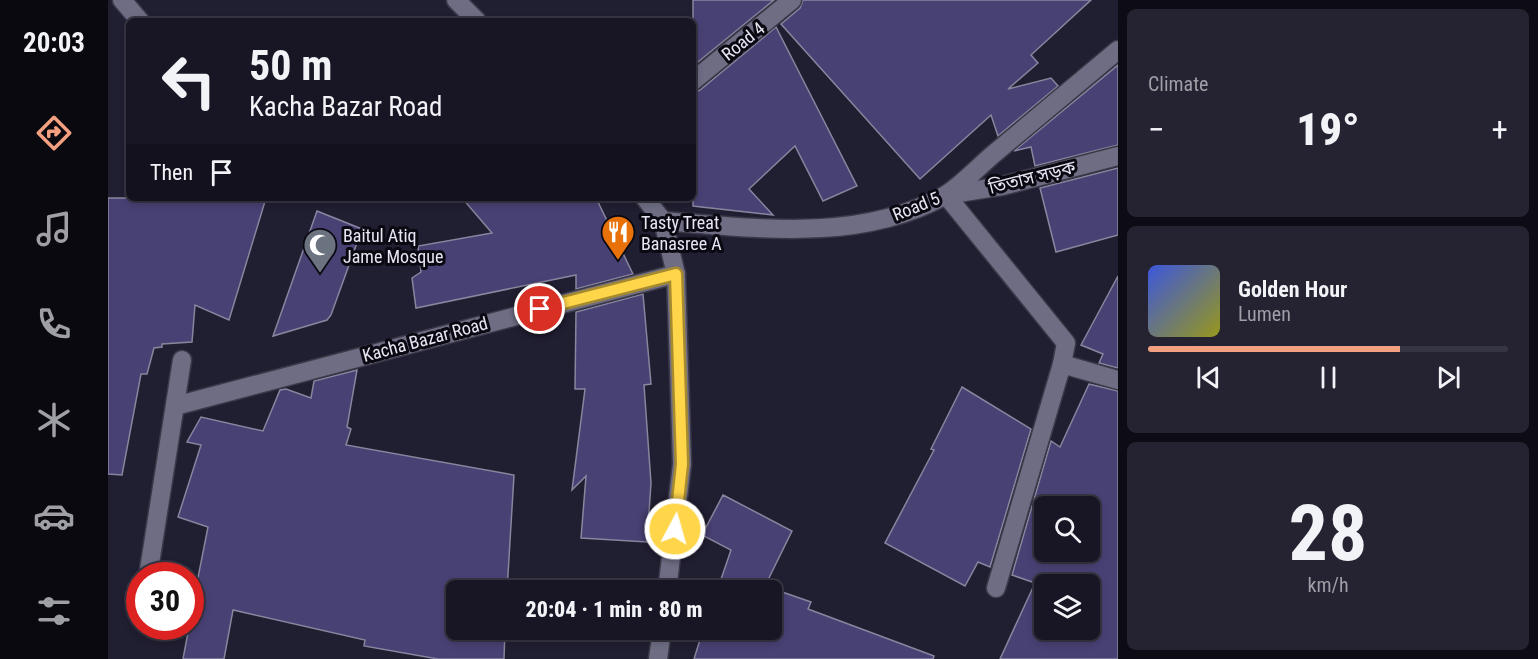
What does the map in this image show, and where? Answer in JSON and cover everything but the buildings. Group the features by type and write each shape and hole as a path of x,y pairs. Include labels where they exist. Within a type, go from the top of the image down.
{"street":[{"path":"122,0 137,18"},
{"path":"456,0 474,18"},
{"name":"Road 4","path":"696,79 792,0"},
{"name":"Road 5","path":"663,221 737,227 828,229 870,222 907,212 946,195 1118,50"},
{"name":"তিতাস সড়ক","path":"946,195 1002,186 1118,156"},
{"path":"946,195 1066,343 1062,364 996,588"},
{"path":"647,201 663,221 676,274 682,464 668,580"},
{"name":"Kacha Bazar Road","path":"176,406 676,274"},
{"path":"150,562 182,360"},
{"path":"1062,364 1118,380"},
{"path":"658,659 661,640"}],"place":[{"name":"Tasty Treat Banasree A","path":"618,261"},
{"name":"Baitul Atiq Jame Mosque","path":"320,274"}],"route":[{"path":"540,309 676,274 682,464 675,529"}]}
